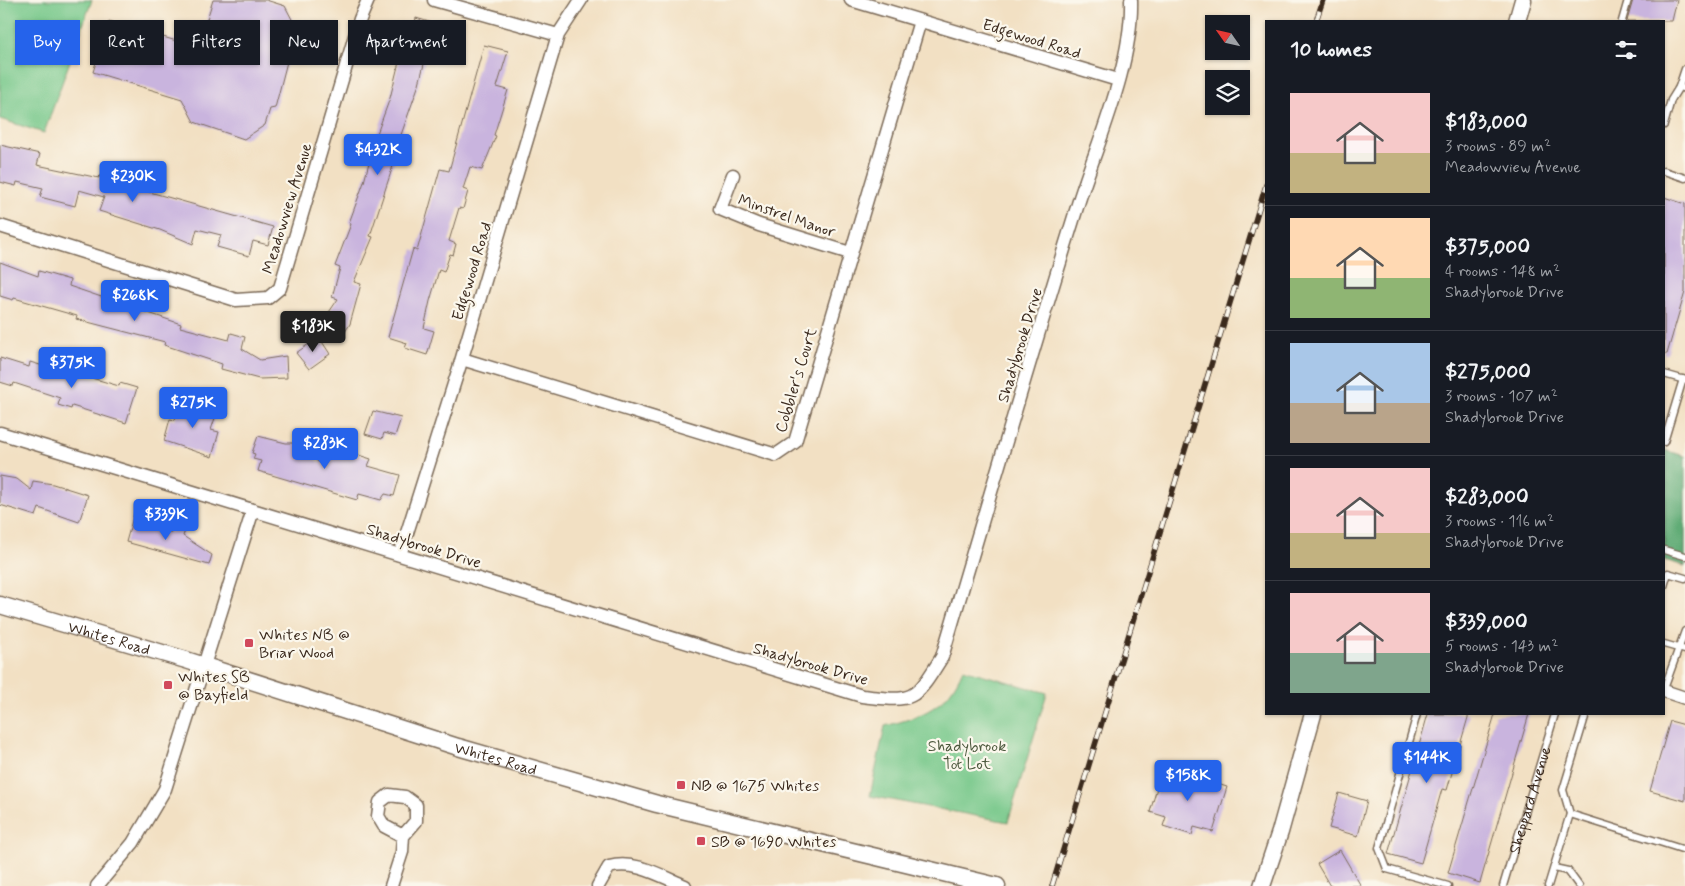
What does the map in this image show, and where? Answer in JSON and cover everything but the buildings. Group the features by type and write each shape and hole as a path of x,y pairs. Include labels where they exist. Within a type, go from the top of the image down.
{"main road":[{"path":"1516,20 1523,0"},
{"name":"Whites Road","path":"0,605 204,666 458,747 657,804 995,886"},
{"path":"1262,886 1280,832 1312,715"}],"street":[{"name":"Meadowview Avenue","path":"0,226 236,300 268,298 280,288 360,19 368,0"},
{"path":"434,0 558,35"},
{"name":"Edgewood Road","path":"400,555 462,359 558,35 581,0"},
{"name":"Edgewood Road","path":"851,0 1118,80"},
{"name":"Shadybrook Drive","path":"0,433 862,696 900,700 922,690 942,657 1075,214 1118,80 1131,21 1131,0"},
{"name":"Cobbler's Court","path":"462,359 776,455 795,442 920,21"},
{"name":"Minstrel Manor","path":"733,175 720,210 759,225 850,253"},
{"path":"97,886 132,844 165,789 253,510"},
{"path":"1665,690 1685,698"},
{"path":"390,886 402,852 403,836"},
{"path":"598,886 610,867 620,864 635,866 684,886"}],"lane":[{"path":"1622,20 1628,0"},
{"path":"1665,121 1671,100 1682,88 1685,69"},
{"path":"1665,171 1685,178"},
{"path":"1665,374 1684,379 1665,439"},
{"path":"1665,550 1685,556"},
{"path":"1665,583 1668,573 1685,578"},
{"path":"1665,688 1682,649 1685,632"},
{"path":"1665,644 1682,649"},
{"path":"1417,715 1379,848 1387,869 1448,886"},
{"name":"Sheppard Avenue","path":"1504,886 1556,715"},
{"path":"1548,886 1570,814 1563,790 1586,715"},
{"path":"1570,814 1685,850"},
{"path":"1554,868 1568,871 1579,886"}],"green space":[{"path":"0,0 92,0 80,33 80,20 15,20 15,65 69,65 44,133 0,119"},
{"path":"1665,450 1685,456 1685,566 1665,560"},
{"name":"Shadybrook Tot Lot","path":"963,669 1047,693 1008,822 870,796 885,726 923,714 933,708 950,693"}],"railway":[{"path":"1316,20 1323,0"},
{"path":"1052,886 1265,188"}],"place":[{"name":"Whites NB @ Briar Wood","path":"249,643"},
{"name":"Whites SB @ Bayfield","path":"168,685"},
{"name":"NB @ 1675 Whites","path":"681,785"},
{"name":"SB @ 1690 Whites","path":"701,841"}]}
